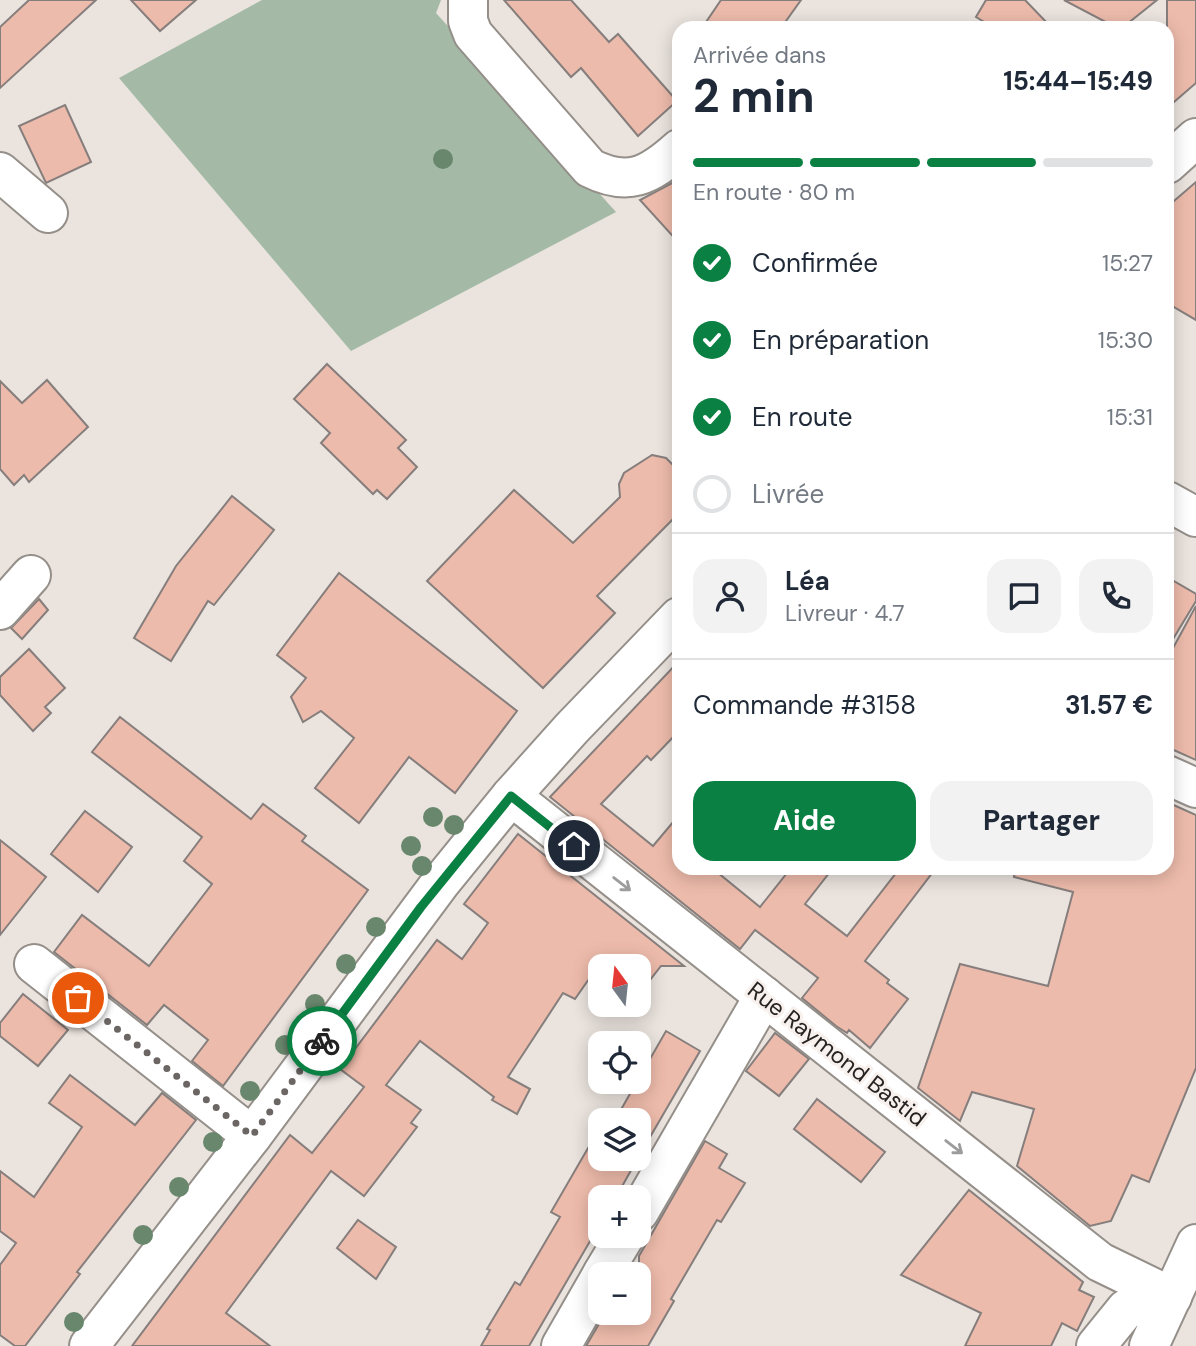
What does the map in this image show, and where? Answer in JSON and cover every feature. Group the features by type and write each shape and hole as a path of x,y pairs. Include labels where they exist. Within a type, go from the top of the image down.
{"street":[{"path":"468,0 468,21 472,34 590,168 606,176 622,179 641,176 660,167 672,156"},
{"path":"1174,158 1196,138"},
{"path":"0,172 48,213"},
{"path":"1174,506 1196,517"},
{"path":"0,610 32,575"},
{"path":"89,1346 252,1136 421,907 511,796 672,624"},
{"path":"1174,778 1196,788"},
{"name":"Rue Raymond Bastid","path":"511,796 1100,1262 1159,1324"},
{"path":"34,964 252,1136"},
{"path":"651,1191 764,996"},
{"path":"1096,1346 1126,1309 1159,1324 1196,1244"},
{"path":"561,1346 588,1299"}],"green space":[{"path":"262,0 441,0 436,13 616,212 351,351 119,78"}],"building":[{"path":"29,0 96,0 0,88 0,27"},
{"path":"131,0 196,0 160,31"},
{"path":"504,0 571,0 609,42 618,34 672,95 672,105 638,136 581,68 571,77"},
{"path":"721,0 801,0 786,21 707,21"},
{"path":"986,0 1025,0 1045,21 983,21 976,17"},
{"path":"1064,0 1157,0 1131,21 1104,21"},
{"path":"1167,0 1196,0 1196,83 1174,102 1174,21 1167,21"},
{"path":"65,105 91,162 46,183 19,126"},
{"path":"1196,182 1196,320 1174,307 1174,201"},
{"path":"672,183 672,235 640,200"},
{"path":"327,364 406,440 398,448 417,467 387,499 377,490 373,494 321,443 330,433 294,399"},
{"path":"47,380 88,427 29,482 24,475 14,485 0,469 0,381 22,403"},
{"path":"652,455 666,458 672,464 672,520 597,596 615,613 543,688 427,581 514,490 573,543 620,497 619,484 624,473"},
{"path":"232,496 274,530 214,605 208,601 171,661 134,638 176,566"},
{"path":"339,573 517,711 455,793 409,757 359,823 315,788 354,738 321,711 303,722 291,697 306,678 277,655"},
{"path":"1174,581 1196,594 1196,601 1174,637"},
{"path":"39,599 48,610 22,639 11,628"},
{"path":"1196,606 1196,760 1174,750 1174,646"},
{"path":"29,649 65,688 45,707 51,713 33,731 0,695 0,677"},
{"path":"672,668 672,738 651,760 647,756 601,804 653,846 672,823 672,875 721,875 760,907 785,875 828,875 805,904 847,936 895,875 931,875 865,961 908,999 870,1048 849,1030 847,1033 836,1026 802,998 818,978 755,930 740,949 550,797"},
{"path":"120,717 251,819 263,804 306,836 302,841 368,890 223,1086 192,1061 208,1040 164,1005 147,1025 54,952 82,915 149,966 212,884 184,861 202,837 92,752"},
{"path":"1174,805 1196,815 1196,1068 1149,1182 1132,1175 1111,1221 1090,1226 1017,1166 1034,1109 972,1092 960,1121 918,1088 960,964 1048,986 1073,892 1014,877 1174,875"},
{"path":"85,811 132,847 98,892 51,854"},
{"path":"518,834 684,966 661,966 651,979 651,954 588,954 588,980 575,999 563,993 508,1077 530,1089 517,1114 492,1100 494,1097 420,1041 386,1085 421,1110 411,1123 417,1127 364,1196 331,1171 226,1313 270,1346 132,1346 290,1135 312,1153 364,1087 340,1069 437,940 462,959 488,923 464,904"},
{"path":"0,840 46,877 0,935"},
{"path":"23,994 68,1030 38,1066 0,1036 0,1023"},
{"path":"666,1031 700,1051 651,1135 651,1108 622,1108 630,1094 651,1094 651,1057"},
{"path":"775,1033 809,1059 779,1096 746,1071"},
{"path":"70,1075 135,1125 162,1093 196,1120 77,1272 80,1274 25,1346 15,1346 0,1335 0,1265 16,1243 0,1231 0,1171 34,1197 82,1127 49,1103"},
{"path":"817,1099 885,1152 861,1182 794,1129"},
{"path":"705,1141 727,1154 719,1168 745,1183 721,1222 717,1220 671,1299 674,1301 648,1346 586,1346 598,1325 651,1325 651,1262 639,1262 639,1256 644,1248 651,1248 651,1235"},
{"path":"588,1148 588,1171 631,1171 623,1185 588,1185 588,1245 529,1346 481,1346 490,1330 487,1329 515,1282 520,1285 560,1217 551,1212"},
{"path":"969,1190 1083,1282 1079,1290 1094,1297 1077,1331 1062,1323 1051,1346 965,1346 981,1313 901,1275"},
{"path":"358,1220 396,1247 376,1279 337,1248"}],"way so far":[{"path":"78,998 252,1136 322,1041"}],"route":[{"path":"322,1041 421,907 511,796 574,846"}]}
